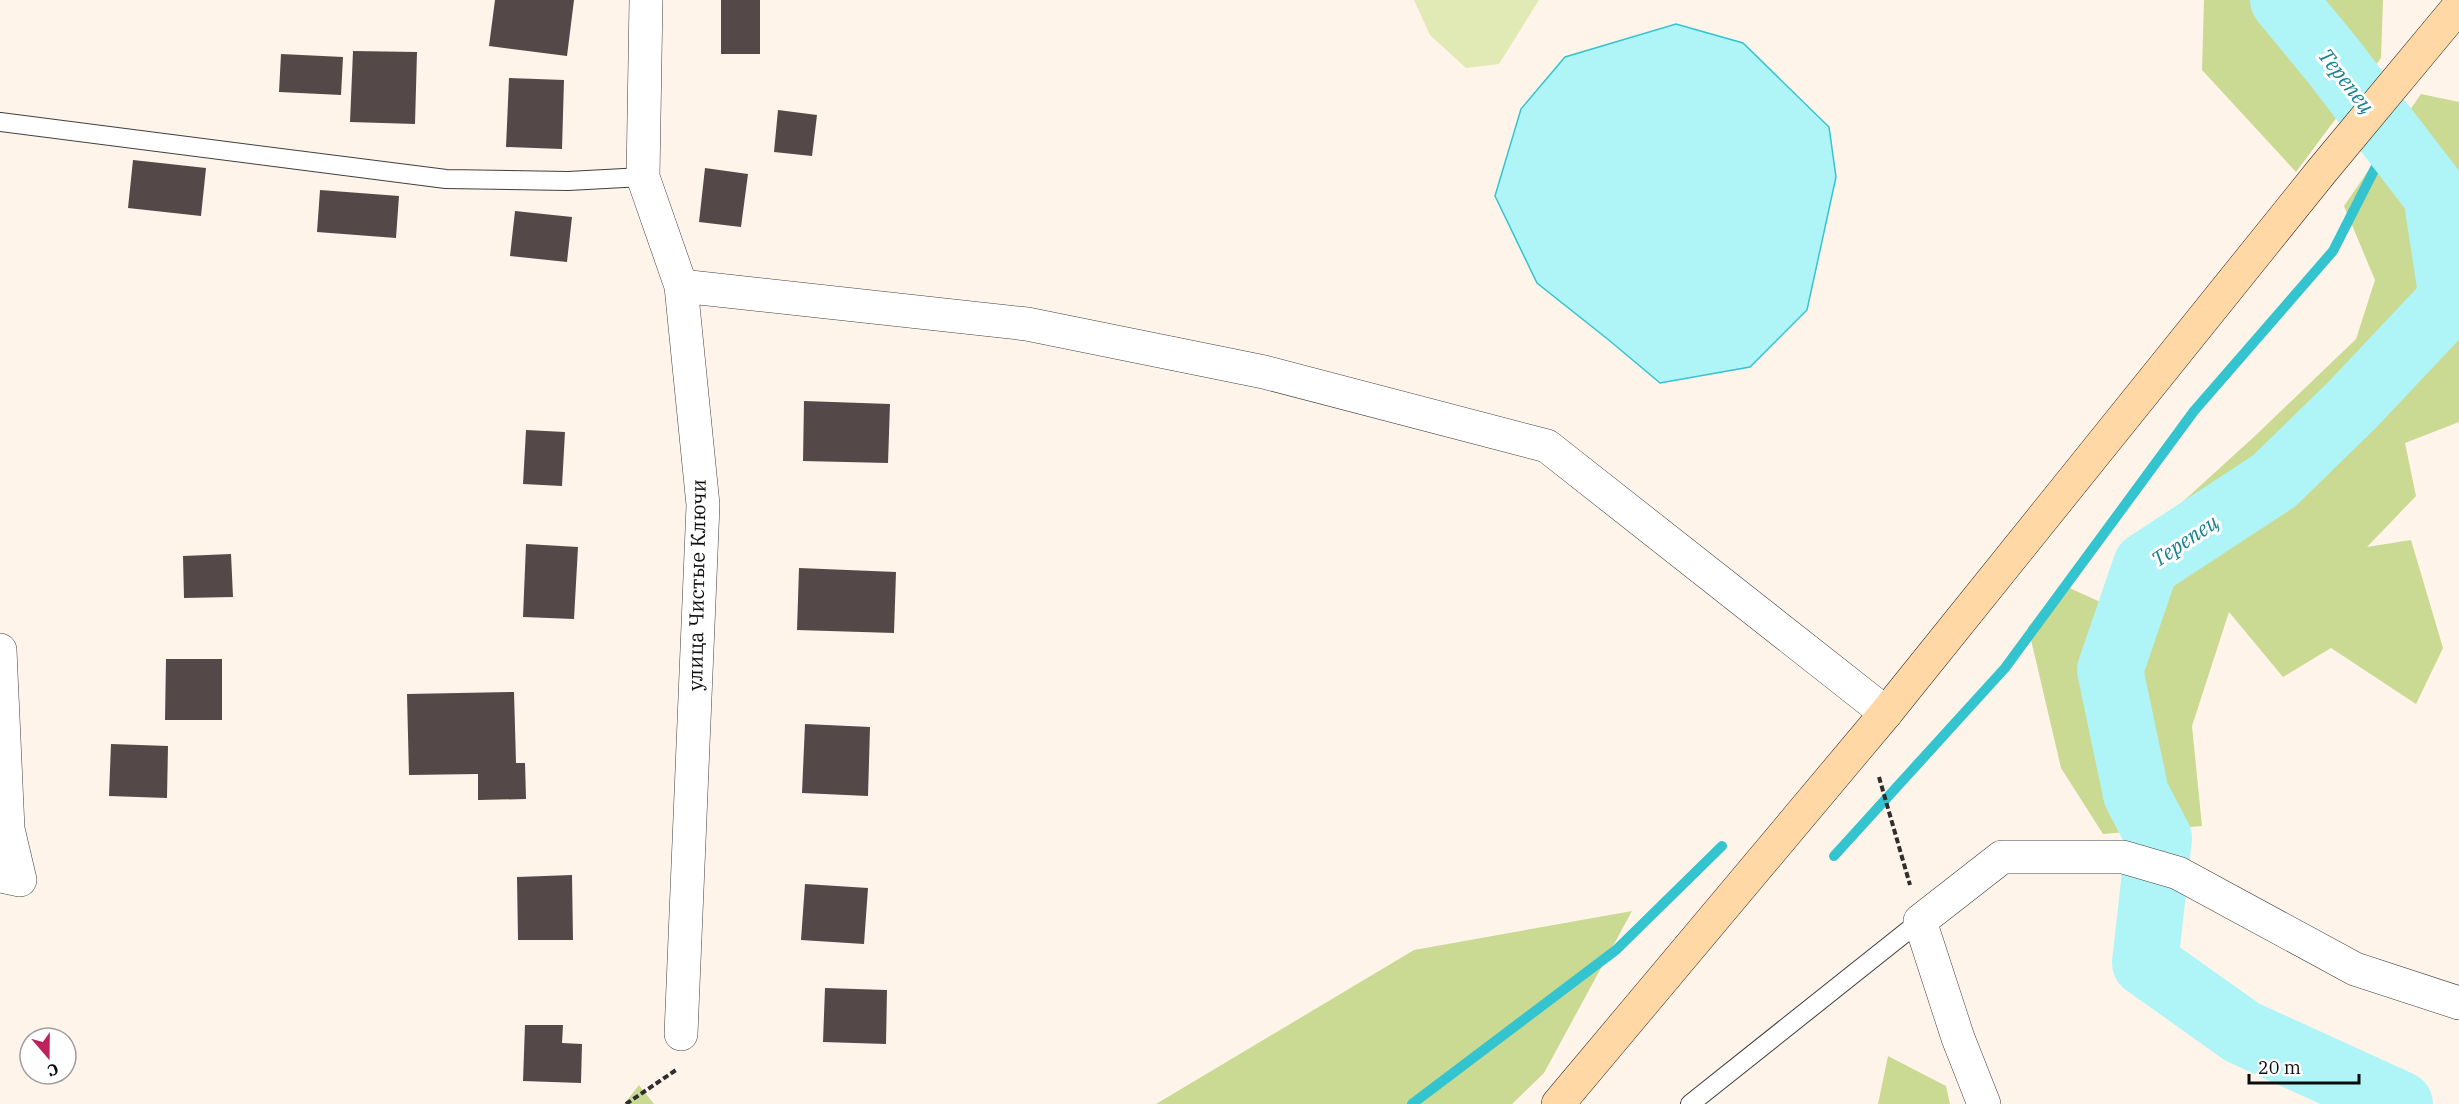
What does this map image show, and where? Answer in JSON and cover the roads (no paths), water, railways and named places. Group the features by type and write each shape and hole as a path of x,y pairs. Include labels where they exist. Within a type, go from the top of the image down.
{"street":[{"name":"улица Чистые Ключи","path":"646,0 643,177 681,286 703,505 681,1034"},
{"path":"1558,1104 1864,740 2321,172 2459,6"},
{"path":"681,286 1027,324 1264,372 1547,446 1886,713"},
{"path":"0,650 10,878"},
{"path":"1984,1104 1958,1038 1920,921 2002,857 2124,857 2178,873 2355,969 2459,1003"}],"lane":[{"path":"0,122 446,179 568,180 643,177"},
{"path":"1690,1104 1920,921"}],"water":[{"path":"1676,24 1743,43 1829,127 1836,177 1807,310 1750,367 1660,383 1537,283 1495,196 1521,109 1565,57"}],"waterway":[{"name":"Терепец","path":"2283,0 2334,62 2436,195 2452,299 2353,404 2274,481 2146,565 2110,670 2136,794 2159,838 2145,963 2242,1032 2400,1104"},
{"path":"1834,856 2005,668 2194,411 2333,251 2391,137"},
{"path":"1412,1104 1616,950 1722,846"}]}
